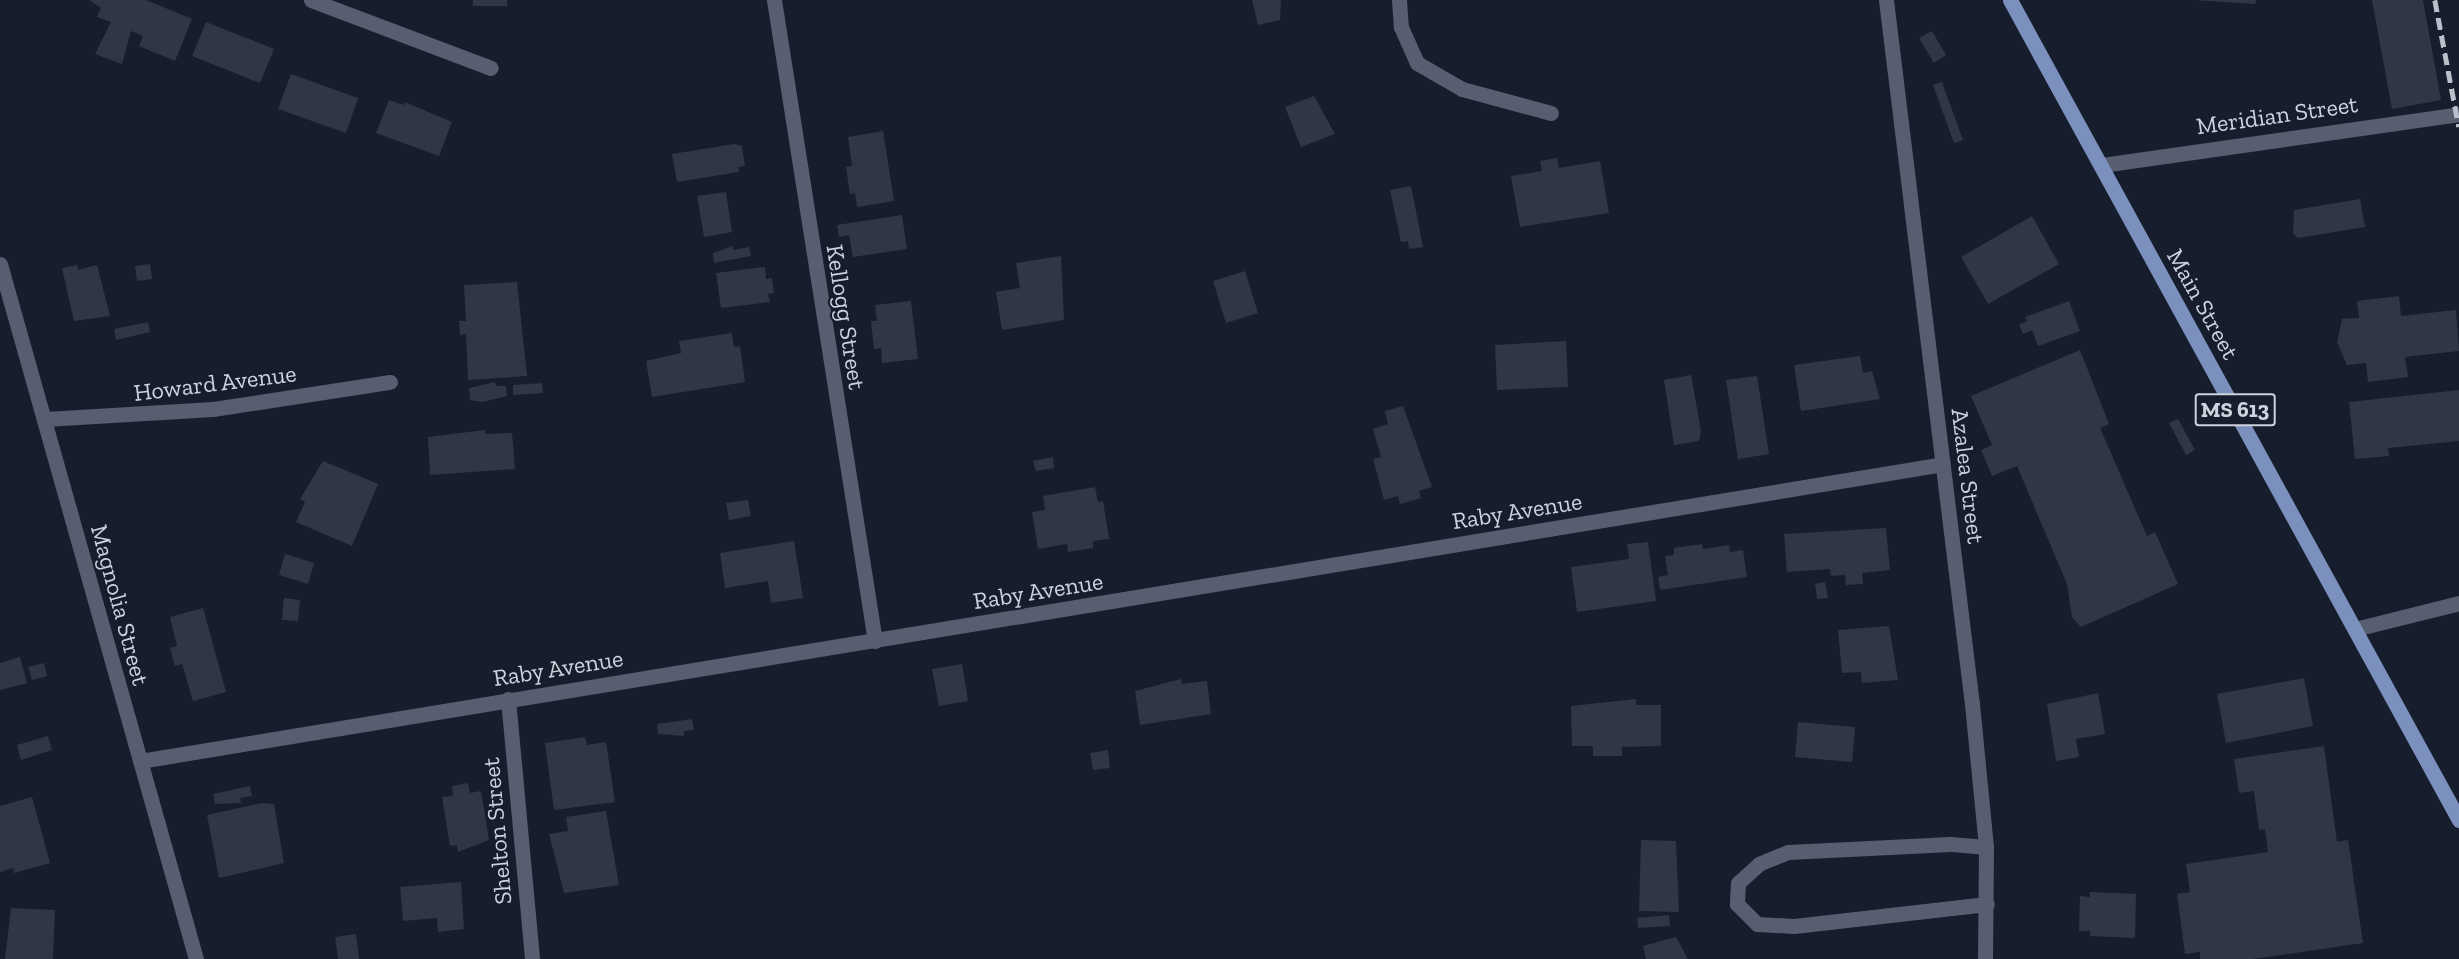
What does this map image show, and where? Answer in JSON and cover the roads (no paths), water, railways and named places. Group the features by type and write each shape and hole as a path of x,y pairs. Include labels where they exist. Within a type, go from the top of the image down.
{"main road":[{"name":"Main Street","path":"2010,0 2459,820"}],"street":[{"path":"311,0 491,68"},
{"name":"Kellogg Street","path":"774,0 875,641"},
{"path":"1399,0 1401,27 1417,63 1462,89 1551,113"},
{"name":"Azalea Street","path":"1886,0 1943,464 1986,848 1985,959"},
{"name":"Meridian Street","path":"2102,165 2459,114"},
{"name":"Magnolia Street","path":"0,264 196,959"},
{"name":"Howard Avenue","path":"45,419 213,409 390,382"},
{"name":"Raby Avenue","path":"140,761 1943,464"},
{"path":"2355,629 2459,603"},
{"name":"Shelton Street","path":"508,699 532,959"},
{"path":"1986,848 1950,844 1788,852 1759,864 1738,883 1737,904 1757,924 1794,926 1987,904"}],"railway":[{"path":"2435,0 2459,127"}]}
